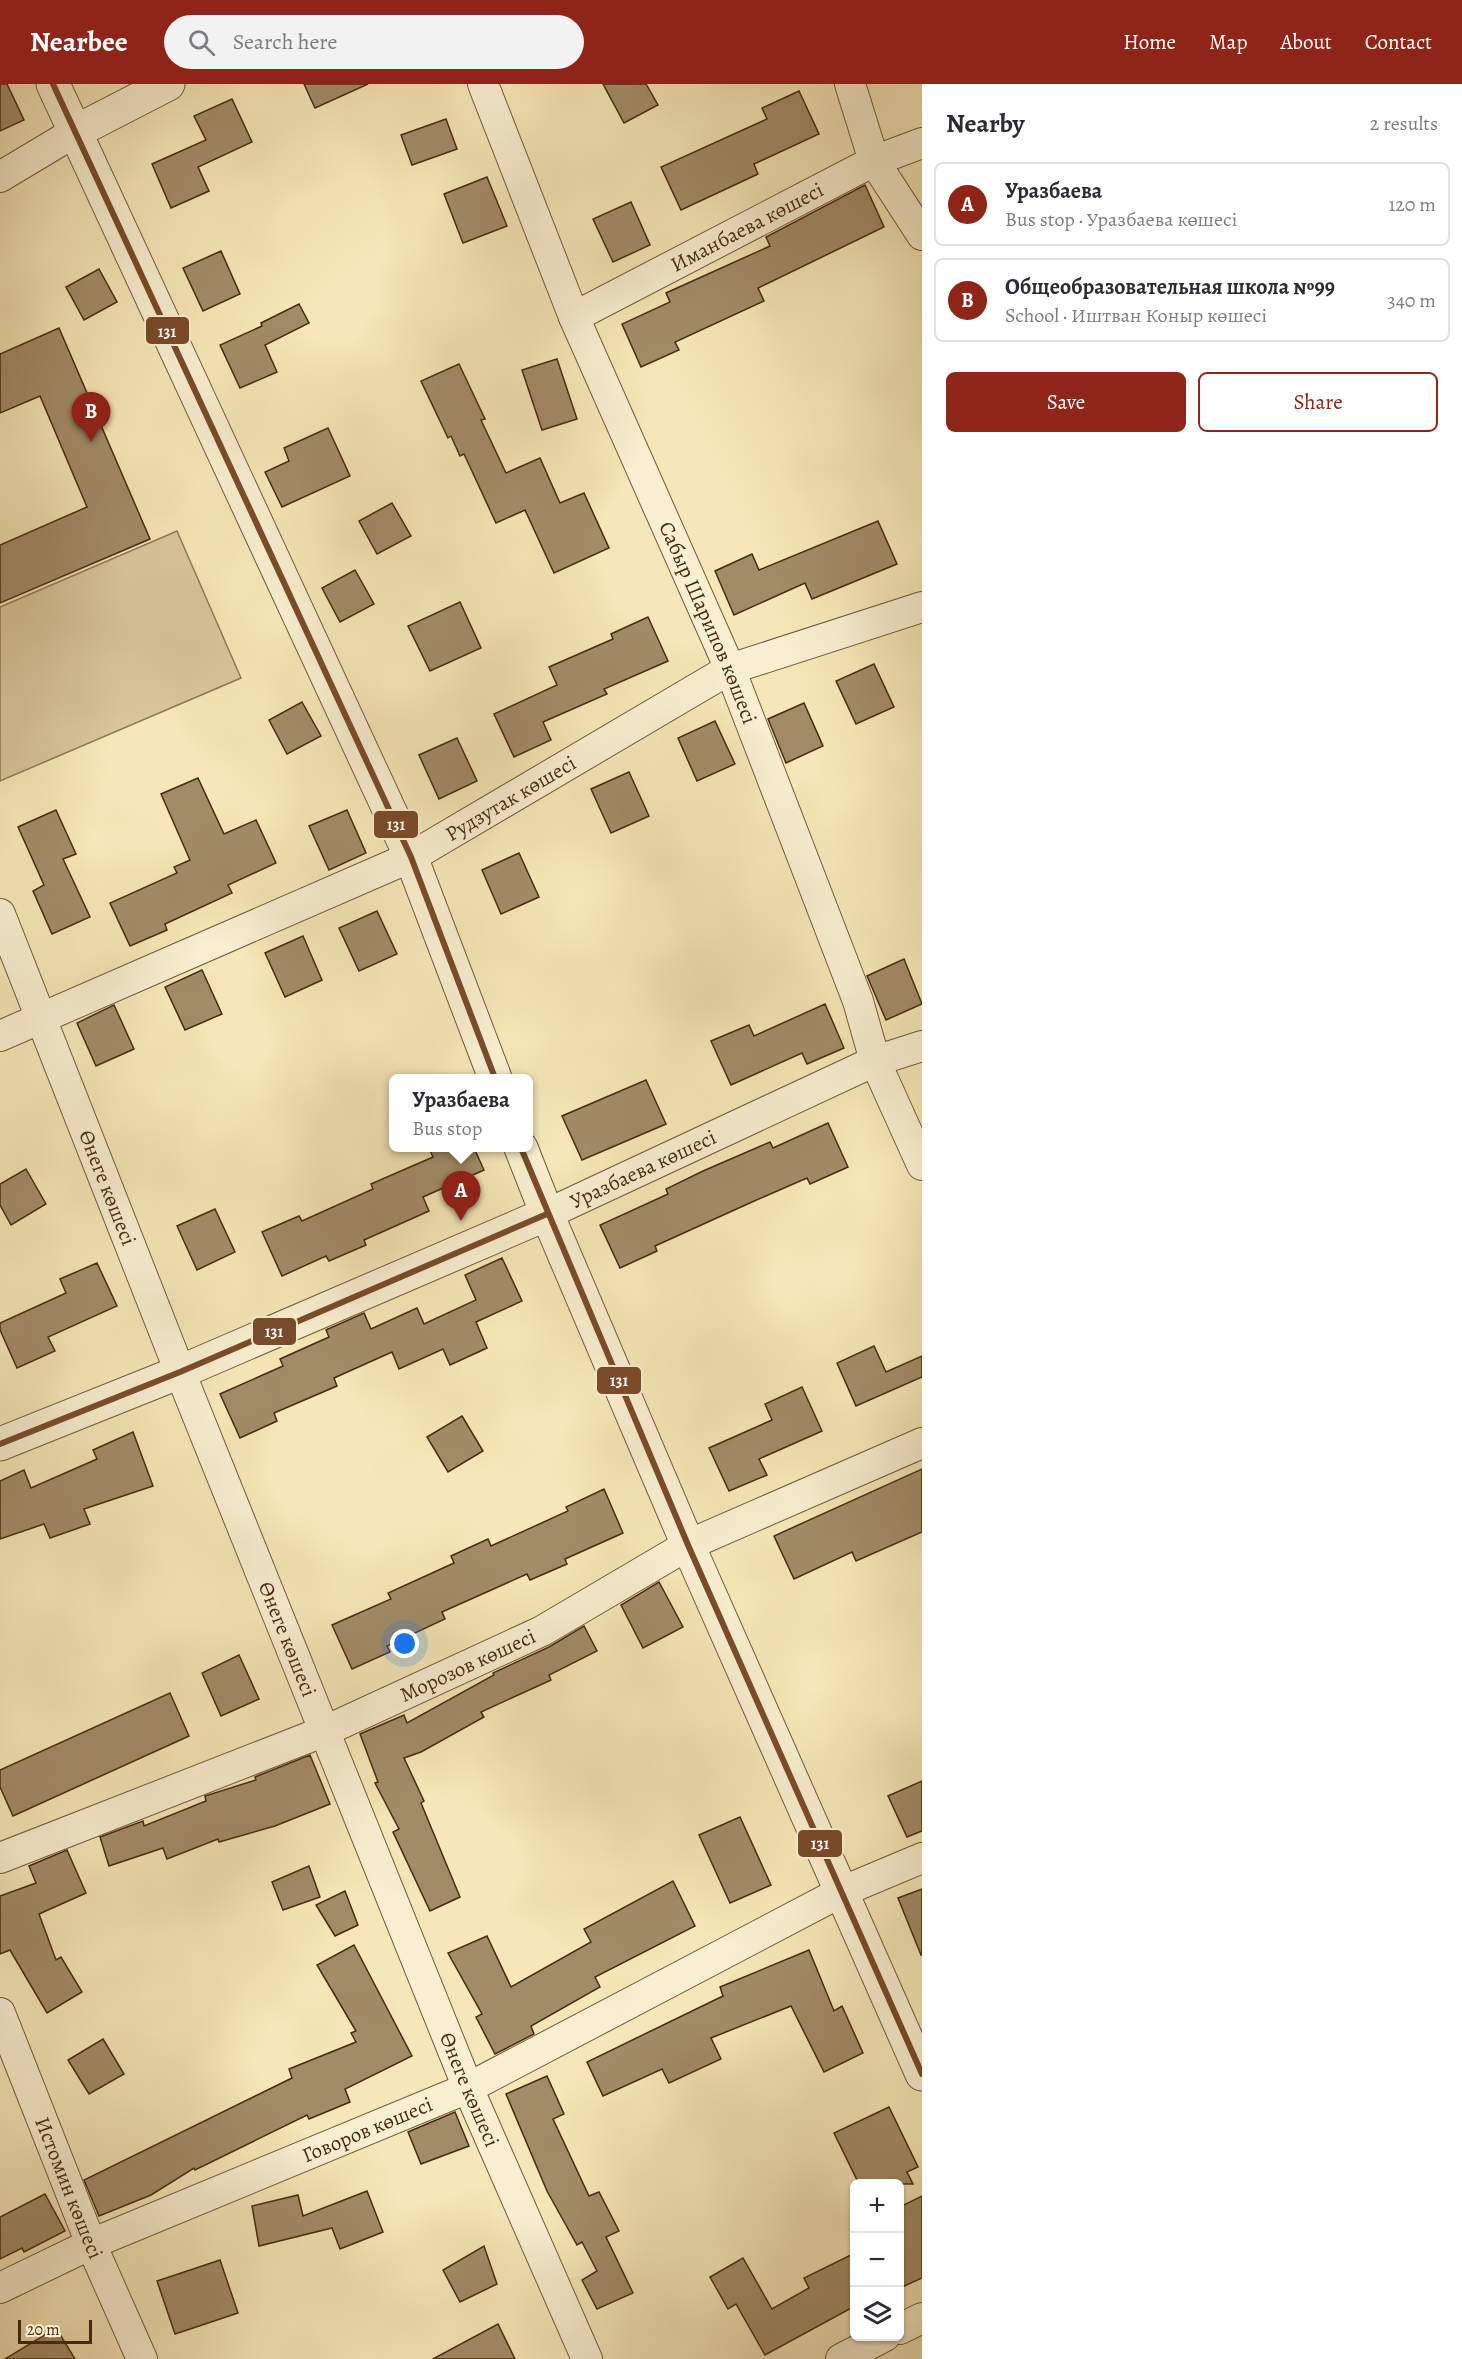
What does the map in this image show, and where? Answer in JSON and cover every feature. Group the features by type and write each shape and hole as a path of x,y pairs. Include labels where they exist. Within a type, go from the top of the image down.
{"street":[{"path":"53,84 411,857 493,1074"},
{"path":"0,177 75,132 168,84"},
{"name":"Сабыр Шарипов көшесі","path":"483,84 574,316 730,669 858,1001 875,1061 922,1165"},
{"path":"850,84 874,161 922,235"},
{"name":"Иманбаева көшесі","path":"574,316 874,161 922,143"},
{"name":"Рудзутак көшесі","path":"0,1036 411,857 730,669 922,608"},
{"name":"Өнеге көшесі","path":"0,914 180,1372 468,2088 586,2359"},
{"name":"Уразбаева көшесі","path":"0,1444 180,1372 547,1214 875,1061 922,1046"},
{"path":"523,1152 688,1545 922,2074"},
{"name":"Морозов көшесі","path":"0,1858 325,1731 542,1631 688,1545 922,1443"},
{"name":"Говоров көшесі","path":"0,2288 91,2244 468,2088 841,1892 922,1858"},
{"name":"Истомин көшесі","path":"0,2013 91,2244 142,2359"},
{"path":"904,2327 922,2318"},
{"path":"840,2359 877,2341"}],"shaded area":[{"path":"177,531 241,678 0,781 0,607"}],"building":[{"path":"0,84 7,84 24,120 0,131"},
{"path":"304,84 368,84 315,108"},
{"path":"603,84 646,84 658,105 624,123"},
{"path":"799,91 819,134 754,164 758,174 681,210 661,167 767,119 762,108"},
{"path":"232,99 252,142 198,167 209,191 171,208 152,164 206,140 194,116"},
{"path":"446,119 457,149 412,165 401,135"},
{"path":"487,177 507,226 463,243 444,194"},
{"path":"865,185 884,227 758,288 764,301 675,342 679,350 641,367 622,324 670,302 666,293 770,246 766,237"},
{"path":"631,202 650,245 613,262 593,219"},
{"path":"221,251 240,294 203,311 183,268"},
{"path":"99,269 117,302 84,320 66,287"},
{"path":"299,304 309,323 265,345 277,372 240,388 220,345 262,326 261,323"},
{"path":"59,328 150,539 0,603 0,545 87,507 40,396 0,413 0,354"},
{"path":"557,359 577,419 542,430 522,370"},
{"path":"459,364 485,419 481,420 506,473 540,458 560,503 584,493 609,548 554,573 525,510 496,523 464,454 460,456 451,436 448,438 421,381"},
{"path":"328,428 350,476 282,507 265,472 289,461 284,448"},
{"path":"392,503 411,536 377,554 359,521"},
{"path":"878,521 897,564 812,599 805,583 734,615 715,571 752,554 759,570"},
{"path":"355,570 374,604 340,622 322,588"},
{"path":"460,602 481,648 430,671 408,626"},
{"path":"648,617 668,661 604,689 607,694 543,722 551,740 514,757 494,714 557,685 549,667 613,639 611,634"},
{"path":"874,664 894,707 856,724 836,681"},
{"path":"302,702 321,736 287,754 269,720"},
{"path":"804,703 823,746 786,763 768,719"},
{"path":"715,721 735,764 697,781 678,738"},
{"path":"457,738 477,781 439,799 419,755"},
{"path":"629,772 649,816 611,833 591,789"},
{"path":"198,778 224,834 256,820 276,863 228,885 232,893 165,924 167,930 130,946 110,903 177,873 174,867 190,860 161,794"},
{"path":"56,810 76,854 63,859 90,917 52,934 33,891 44,885 18,827"},
{"path":"347,810 366,853 329,870 309,826"},
{"path":"519,853 539,897 501,914 482,870"},
{"path":"377,911 397,954 359,971 339,928"},
{"path":"303,936 322,980 285,997 265,953"},
{"path":"904,959 922,1004 886,1020 867,976"},
{"path":"202,970 222,1014 185,1030 165,987"},
{"path":"825,1004 844,1048 807,1064 802,1053 731,1085 711,1041 749,1025 754,1036"},
{"path":"114,1005 134,1049 96,1066 77,1023"},
{"path":"646,1080 666,1124 582,1160 562,1116"},
{"path":"828,1123 848,1167 810,1184 807,1178 752,1202 655,1246 657,1251 620,1268 600,1225 668,1194 666,1189 703,1171 770,1142 773,1148"},
{"path":"431,1152 476,1152 484,1170 423,1197 429,1211 364,1240 366,1245 329,1261 326,1256 282,1276 262,1232 299,1216 302,1221 373,1189 371,1184 433,1157"},
{"path":"26,1169 46,1204 11,1225 0,1205 0,1184"},
{"path":"215,1209 235,1252 197,1270 177,1226"},
{"path":"502,1258 522,1301 476,1322 487,1348 450,1365 443,1349 399,1369 392,1352 334,1378 337,1386 274,1413 277,1421 240,1438 220,1394 283,1366 280,1359 329,1337 326,1330 364,1313 371,1329 417,1308 424,1324 476,1300 465,1275"},
{"path":"97,1263 117,1306 48,1337 55,1351 17,1368 0,1330 0,1323 66,1293 60,1279"},
{"path":"874,1346 886,1372 922,1356 922,1377 856,1406 837,1363"},
{"path":"802,1387 822,1431 759,1459 767,1475 729,1491 709,1448 772,1420 765,1404"},
{"path":"462,1416 483,1451 448,1472 427,1437"},
{"path":"133,1432 153,1486 84,1509 90,1524 50,1538 44,1524 0,1539 0,1481 24,1470 31,1488 97,1459 93,1450"},
{"path":"922,1469 922,1532 856,1561 852,1552 794,1579 774,1536"},
{"path":"604,1489 623,1533 565,1559 567,1564 530,1580 527,1574 442,1612 445,1619 387,1646 390,1652 352,1669 332,1625 391,1599 388,1593 454,1563 451,1556 488,1539 491,1546 568,1511 566,1507"},
{"path":"659,1582 683,1627 643,1648 621,1605"},
{"path":"584,1626 597,1651 549,1675 551,1680 481,1712 484,1717 421,1752 404,1758 424,1801 421,1803 460,1897 430,1911 393,1832 399,1829 375,1783 378,1782 360,1734 404,1715 407,1723 494,1675 493,1673 549,1647"},
{"path":"239,1655 259,1699 221,1716 202,1673"},
{"path":"170,1693 189,1736 13,1816 0,1787 0,1770"},
{"path":"310,1755 330,1804 275,1826 219,1842 218,1839 167,1859 163,1848 109,1866 100,1837 143,1821 144,1826 206,1801 205,1796 256,1780 255,1777"},
{"path":"922,1781 922,1831 907,1837 888,1796"},
{"path":"740,1817 771,1885 730,1903 699,1835"},
{"path":"67,1850 86,1893 39,1914 56,1960 61,1957 82,1992 47,2013 10,1950 0,1954 0,1896 36,1883 29,1866"},
{"path":"309,1866 320,1897 283,1910 272,1882"},
{"path":"673,1881 695,1926 595,1977 600,1987 531,2026 534,2034 495,2054 476,2017 482,2014 448,1953 487,1936 511,1987 591,1942 584,1929"},
{"path":"922,1889 922,1955 921,1955 898,1898"},
{"path":"345,1891 358,1925 335,1936 316,1905"},
{"path":"354,1945 412,2056 345,2089 350,2102 309,2119 307,2115 195,2170 194,2168 151,2195 99,2216 84,2180 292,2078 289,2069 356,2042 351,2033 356,2031 317,1965"},
{"path":"809,1950 834,2011 842,2006 863,2053 824,2072 791,2006 711,2038 721,2059 669,2083 662,2069 603,2096 587,2062 723,1996 720,1987"},
{"path":"103,2039 124,2074 89,2094 68,2060"},
{"path":"547,2076 564,2114 553,2119 589,2196 599,2192 619,2231 606,2237 633,2293 597,2309 582,2280 597,2271 582,2242 577,2245 547,2191 506,2094"},
{"path":"889,2107 918,2167 907,2172 913,2184 904,2184 904,2179 857,2179 834,2133"},
{"path":"455,2112 469,2146 421,2164 408,2132"},
{"path":"367,2191 383,2232 340,2249 332,2228 259,2246 252,2206 298,2195 303,2216"},
{"path":"45,2194 65,2231 24,2252 22,2248 0,2259 0,2217"},
{"path":"922,2196 922,2278 904,2286 904,2233 904,2205"},
{"path":"484,2246 497,2284 460,2302 443,2270"},
{"path":"850,2255 850,2309 765,2355 736,2304 728,2309 710,2277 743,2258 772,2309 809,2288 804,2278"},
{"path":"220,2260 238,2313 175,2334 157,2281"},
{"path":"498,2324 515,2359 433,2359"},
{"path":"56,2328 75,2359 5,2359"}],"transit line":[{"name":"131","path":"53,84 411,857 493,1074"},
{"name":"131","path":"523,1152 688,1545 922,2074"},
{"name":"131","path":"0,1444 180,1372 547,1214"}],"place":[{"name":"Общеобразовательная школа №99","path":"91,442"},
{"name":"Уразбаева","path":"461,1221"}]}
